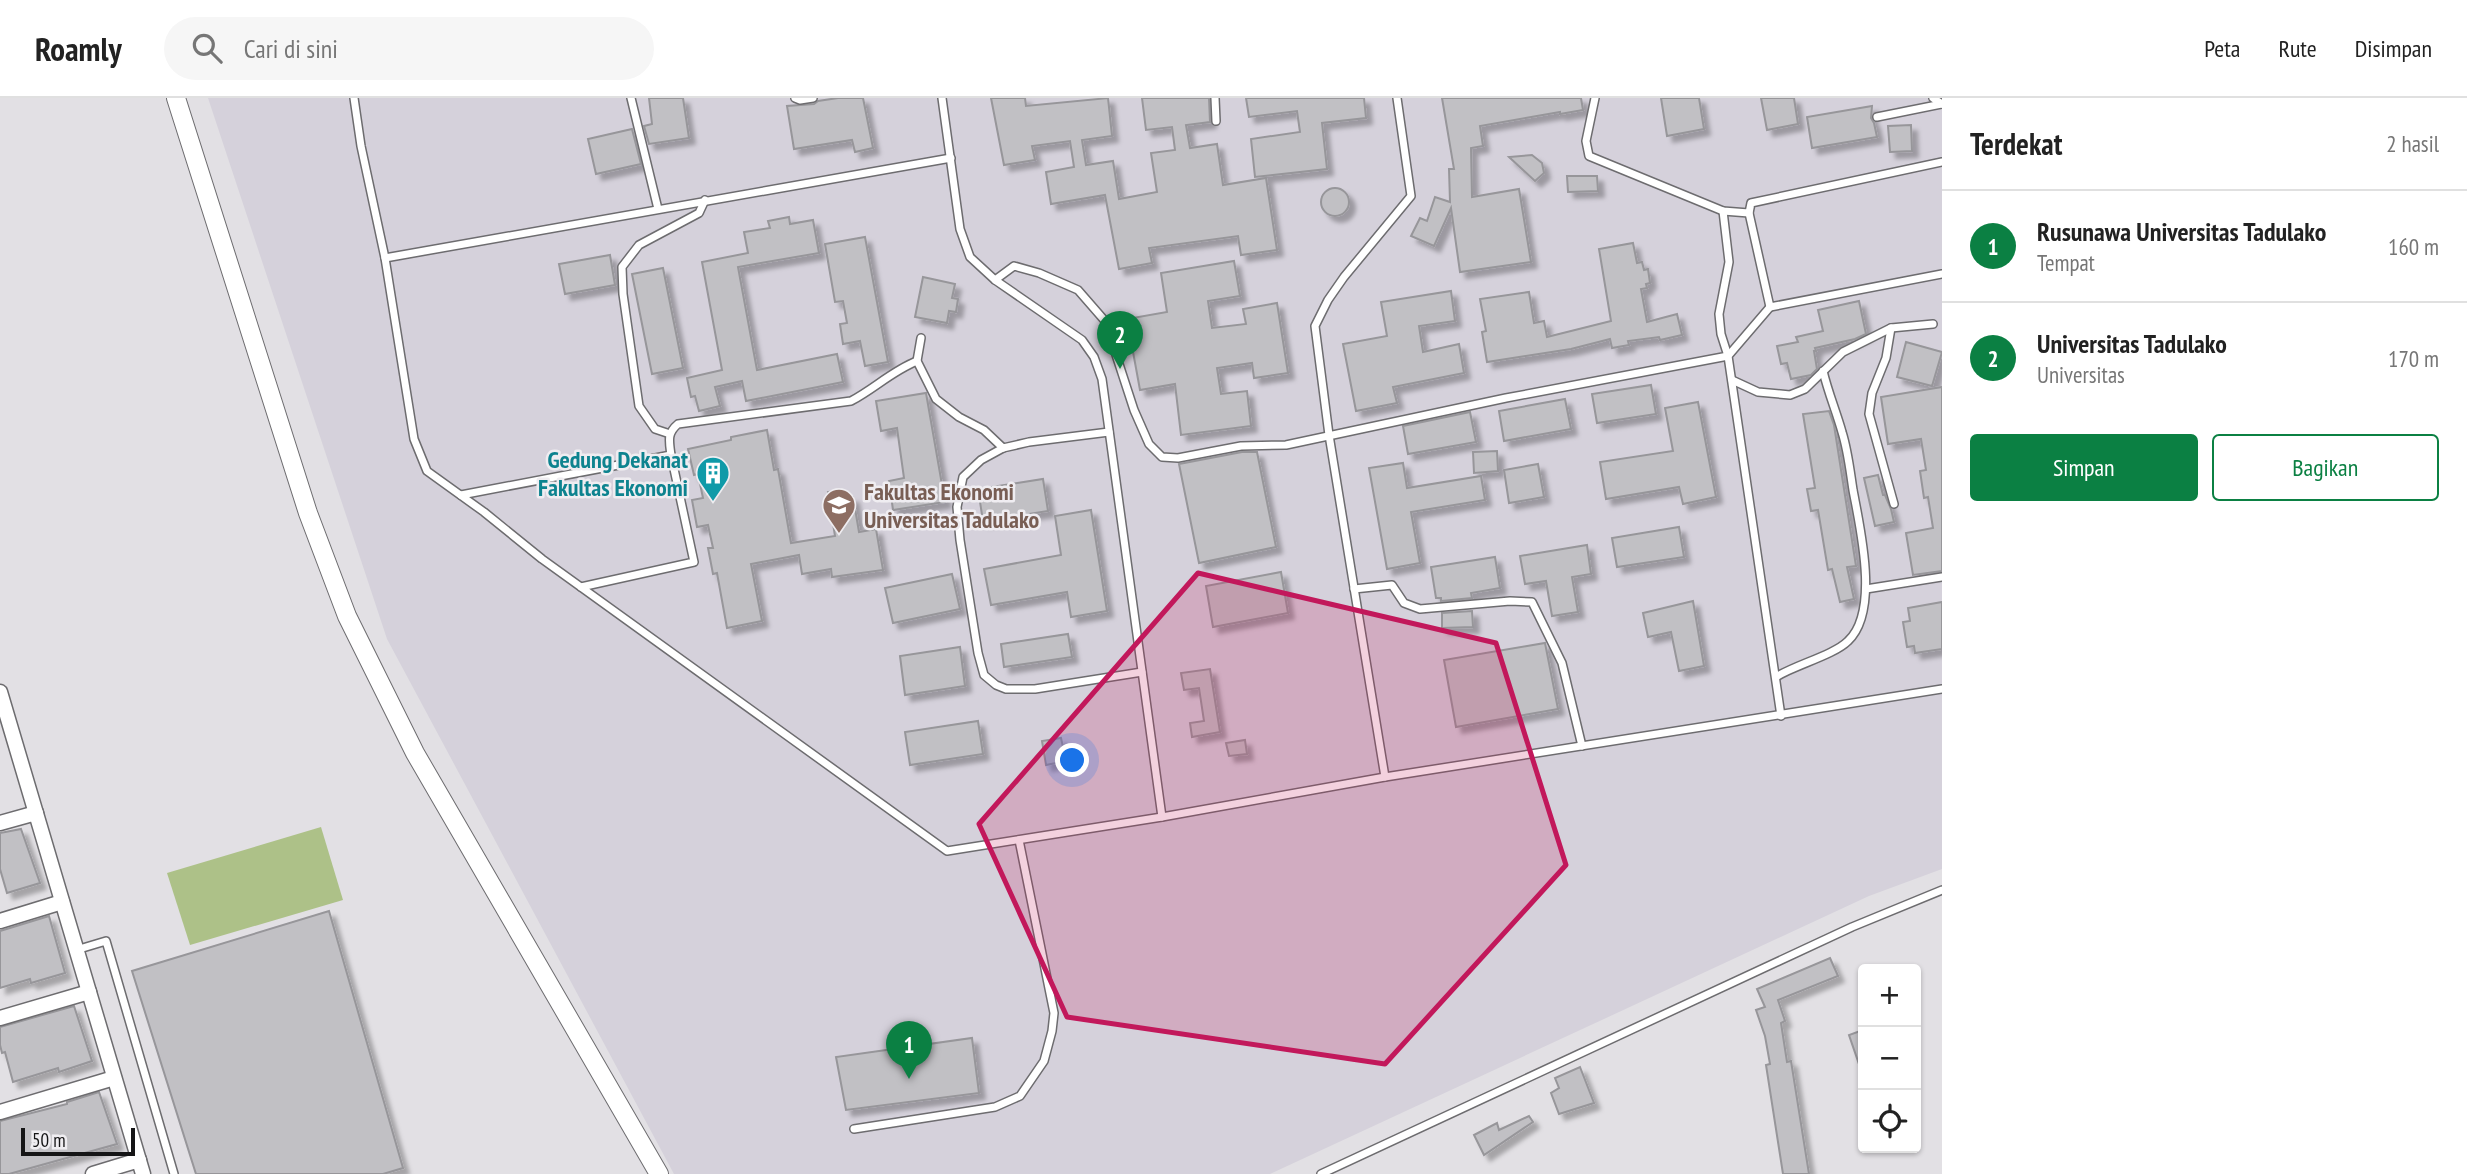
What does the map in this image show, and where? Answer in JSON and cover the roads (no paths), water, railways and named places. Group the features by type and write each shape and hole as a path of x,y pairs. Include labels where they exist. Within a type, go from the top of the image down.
{"street":[{"path":"176,98 308,513 347,616 415,753 659,1174"},
{"path":"0,692 5,729 36,813 141,1167 93,1174"},
{"path":"0,823 36,813"},
{"path":"0,921 62,902"},
{"path":"0,1018 89,992"},
{"path":"0,1112 114,1078"}],"lane":[{"path":"354,98 361,146 385,258 414,439 427,471 542,559 947,851 1162,817 1385,777 1942,689"},
{"path":"631,98 658,209"},
{"path":"795,98 813,98"},
{"path":"942,98 960,229 970,257 995,280 1082,341 1094,357 1102,379 1162,817"},
{"path":"1214,98 1216,121"},
{"path":"1385,777 1329,435 1315,326 1344,277 1411,196 1397,98"},
{"path":"1595,98 1586,141 1589,156 1723,211 1749,213"},
{"path":"1933,98 1942,104"},
{"path":"1877,117 1942,104"},
{"path":"385,258 951,158"},
{"path":"1770,307 1749,213 1751,203 1942,162"},
{"path":"670,434 655,429 639,406 622,294 622,267 639,246 699,213 705,200"},
{"path":"1723,211 1729,262 1719,314 1721,334 1732,380 1781,716"},
{"path":"995,280 1014,266 1039,273 1078,290 1105,321 1134,410 1149,444 1162,457 1178,458 1241,446 1286,445 1519,395 1728,356 1770,307 1942,274"},
{"path":"1732,380 1758,392 1790,395 1805,389 1843,352 1891,328 1933,324"},
{"path":"1891,328 1886,358 1872,393 1869,414 1894,504"},
{"path":"921,338 917,361 936,399 959,417 984,430 1003,449"},
{"path":"582,587 694,562 671,455 670,434 678,424 851,401 917,361"},
{"path":"1776,677 1849,641 1859,622 1866,589 1866,560 1843,435 1823,371"},
{"path":"1109,432 1029,442 1003,449 981,460 963,477 957,507 978,653 985,676 1006,689 1035,689 1142,671"},
{"path":"461,495 671,455"},
{"path":"1866,589 1942,577"},
{"path":"1354,589 1392,586 1404,603 1420,609 1510,601 1532,602 1562,663 1582,746"},
{"path":"854,1129 995,1107 1020,1096 1044,1061 1054,1013 1019,840"},
{"path":"1321,1174 1852,927 1942,890"},
{"path":"76,950 106,941 174,1174"}],"place":[{"name":"Universitas Tadulako","path":"1120,369"},
{"name":"Gedung Dekanat Fakultas Ekonomi","path":"713,503"},
{"name":"Fakultas Ekonomi Universitas Tadulako","path":"839,535"},
{"name":"Rusunawa Universitas Tadulako","path":"909,1079"}]}
